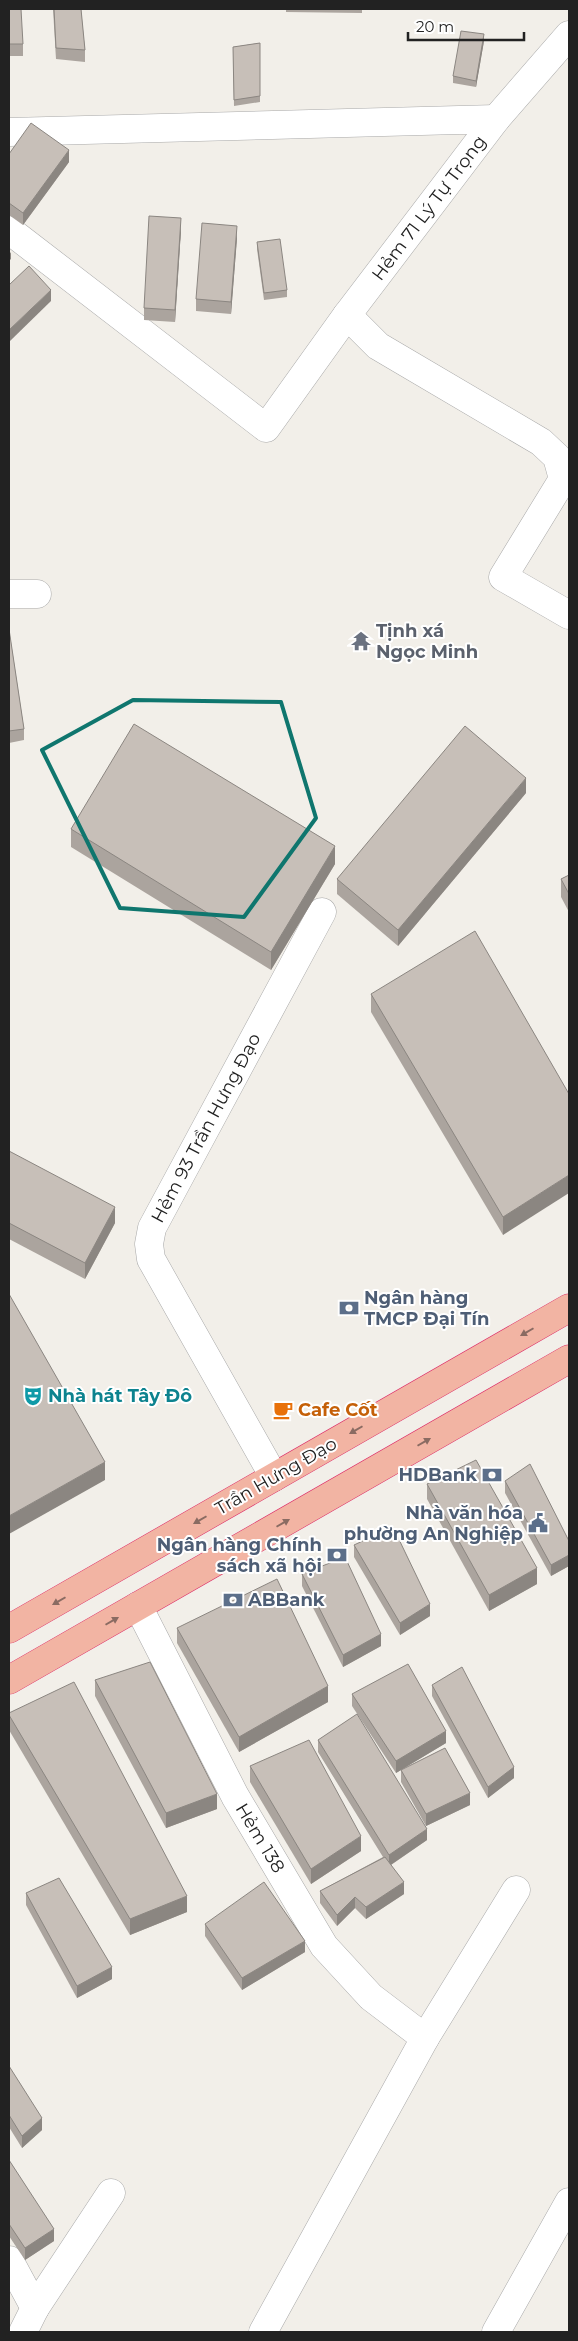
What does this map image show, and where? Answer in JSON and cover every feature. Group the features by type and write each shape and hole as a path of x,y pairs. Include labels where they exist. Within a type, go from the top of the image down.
{"highway":[{"name":"Trần Hưng Đạo","path":"9,1629 569,1308"},
{"path":"9,1680 569,1359"}],"street":[{"path":"496,119 569,35"},
{"name":"Hẻm 71 Lý Tự Trọng","path":"9,132 496,119"},
{"name":"Hẻm 71 Lý Tự Trọng","path":"9,230 266,428 347,315 496,119"},
{"path":"347,315 378,346 541,442 557,457 563,479 503,578 569,615"},
{"path":"9,594 37,594"},
{"name":"Hẻm 93 Trần Hưng Đạo","path":"274,1477 151,1259 149,1244 152,1228 322,912"},
{"name":"Hẻm 138","path":"138,1606 235,1796 324,1946 371,1997 425,2038"},
{"path":"263,2332 425,2038 516,1890"},
{"path":"29,2320 112,2193"},
{"path":"506,2328 569,2202"},
{"path":"9,2260 29,2320"}],"highlighted area":[{"path":"133,700 281,702 316,818 244,917 120,908 42,750"}],"building":[{"path":"9,9 21,9 23,44 9,44"},
{"path":"54,9 81,9 85,50 56,48"},
{"path":"461,31 484,34 476,81 453,76"},
{"path":"260,43 260,96 234,100 233,47"},
{"path":"31,123 69,150 23,213 9,203 9,154"},
{"path":"149,216 181,218 175,310 144,308"},
{"path":"202,223 237,226 231,302 196,299"},
{"path":"280,239 287,290 264,293 257,242"},
{"path":"29,266 51,290 9,330 9,285"},
{"path":"9,629 24,729 9,731"},
{"path":"134,724 335,846 271,952 71,829"},
{"path":"465,726 526,778 398,930 337,879"},
{"path":"569,875 569,894 561,879"},
{"path":"475,931 569,1094 569,1175 503,1217 371,994"},
{"path":"9,1151 115,1207 85,1263 9,1223"},
{"name":"Nhà hát Tây Đô","path":"9,1294 105,1462 9,1516"},
{"path":"476,1460 537,1568 489,1595 427,1484"},
{"name":"Nhà văn hóa phường An Nghiệp","path":"530,1464 569,1541 569,1555 551,1565 505,1481"},
{"path":"393,1527 430,1604 400,1623 354,1545"},
{"path":"345,1557 381,1634 343,1655 302,1574"},
{"path":"277,1579 328,1686 239,1737 177,1628"},
{"path":"150,1662 217,1794 166,1813 95,1680"},
{"path":"408,1664 446,1731 396,1761 352,1694"},
{"path":"462,1667 514,1767 488,1787 432,1685"},
{"path":"74,1682 187,1896 130,1919 9,1715 9,1713"},
{"path":"357,1714 427,1829 389,1855 318,1740"},
{"path":"309,1740 361,1836 311,1869 250,1766"},
{"path":"445,1748 470,1793 426,1814 401,1770"},
{"path":"385,1857 404,1882 366,1907 355,1897 337,1915 320,1891"},
{"path":"59,1878 112,1967 77,1986 26,1893"},
{"path":"264,1882 305,1941 242,1978 205,1924"},
{"path":"9,2066 42,2118 22,2136 9,2115"},
{"path":"9,2160 54,2229 25,2248 9,2224"}],"place":[{"name":"Tịnh xá Ngọc Minh","path":"361,641"},
{"name":"Ngân hàng TMCP Đại Tín","path":"349,1308"},
{"name":"Nhà hát Tây Đô","path":"33,1396"},
{"name":"Cafe Cốt","path":"283,1410"},
{"name":"HDBank","path":"492,1475"},
{"name":"Nhà văn hóa phường An Nghiệp","path":"538,1523"},
{"name":"Ngân hàng Chính sách xã hội","path":"337,1555"},
{"name":"ABBank","path":"233,1600"}]}
